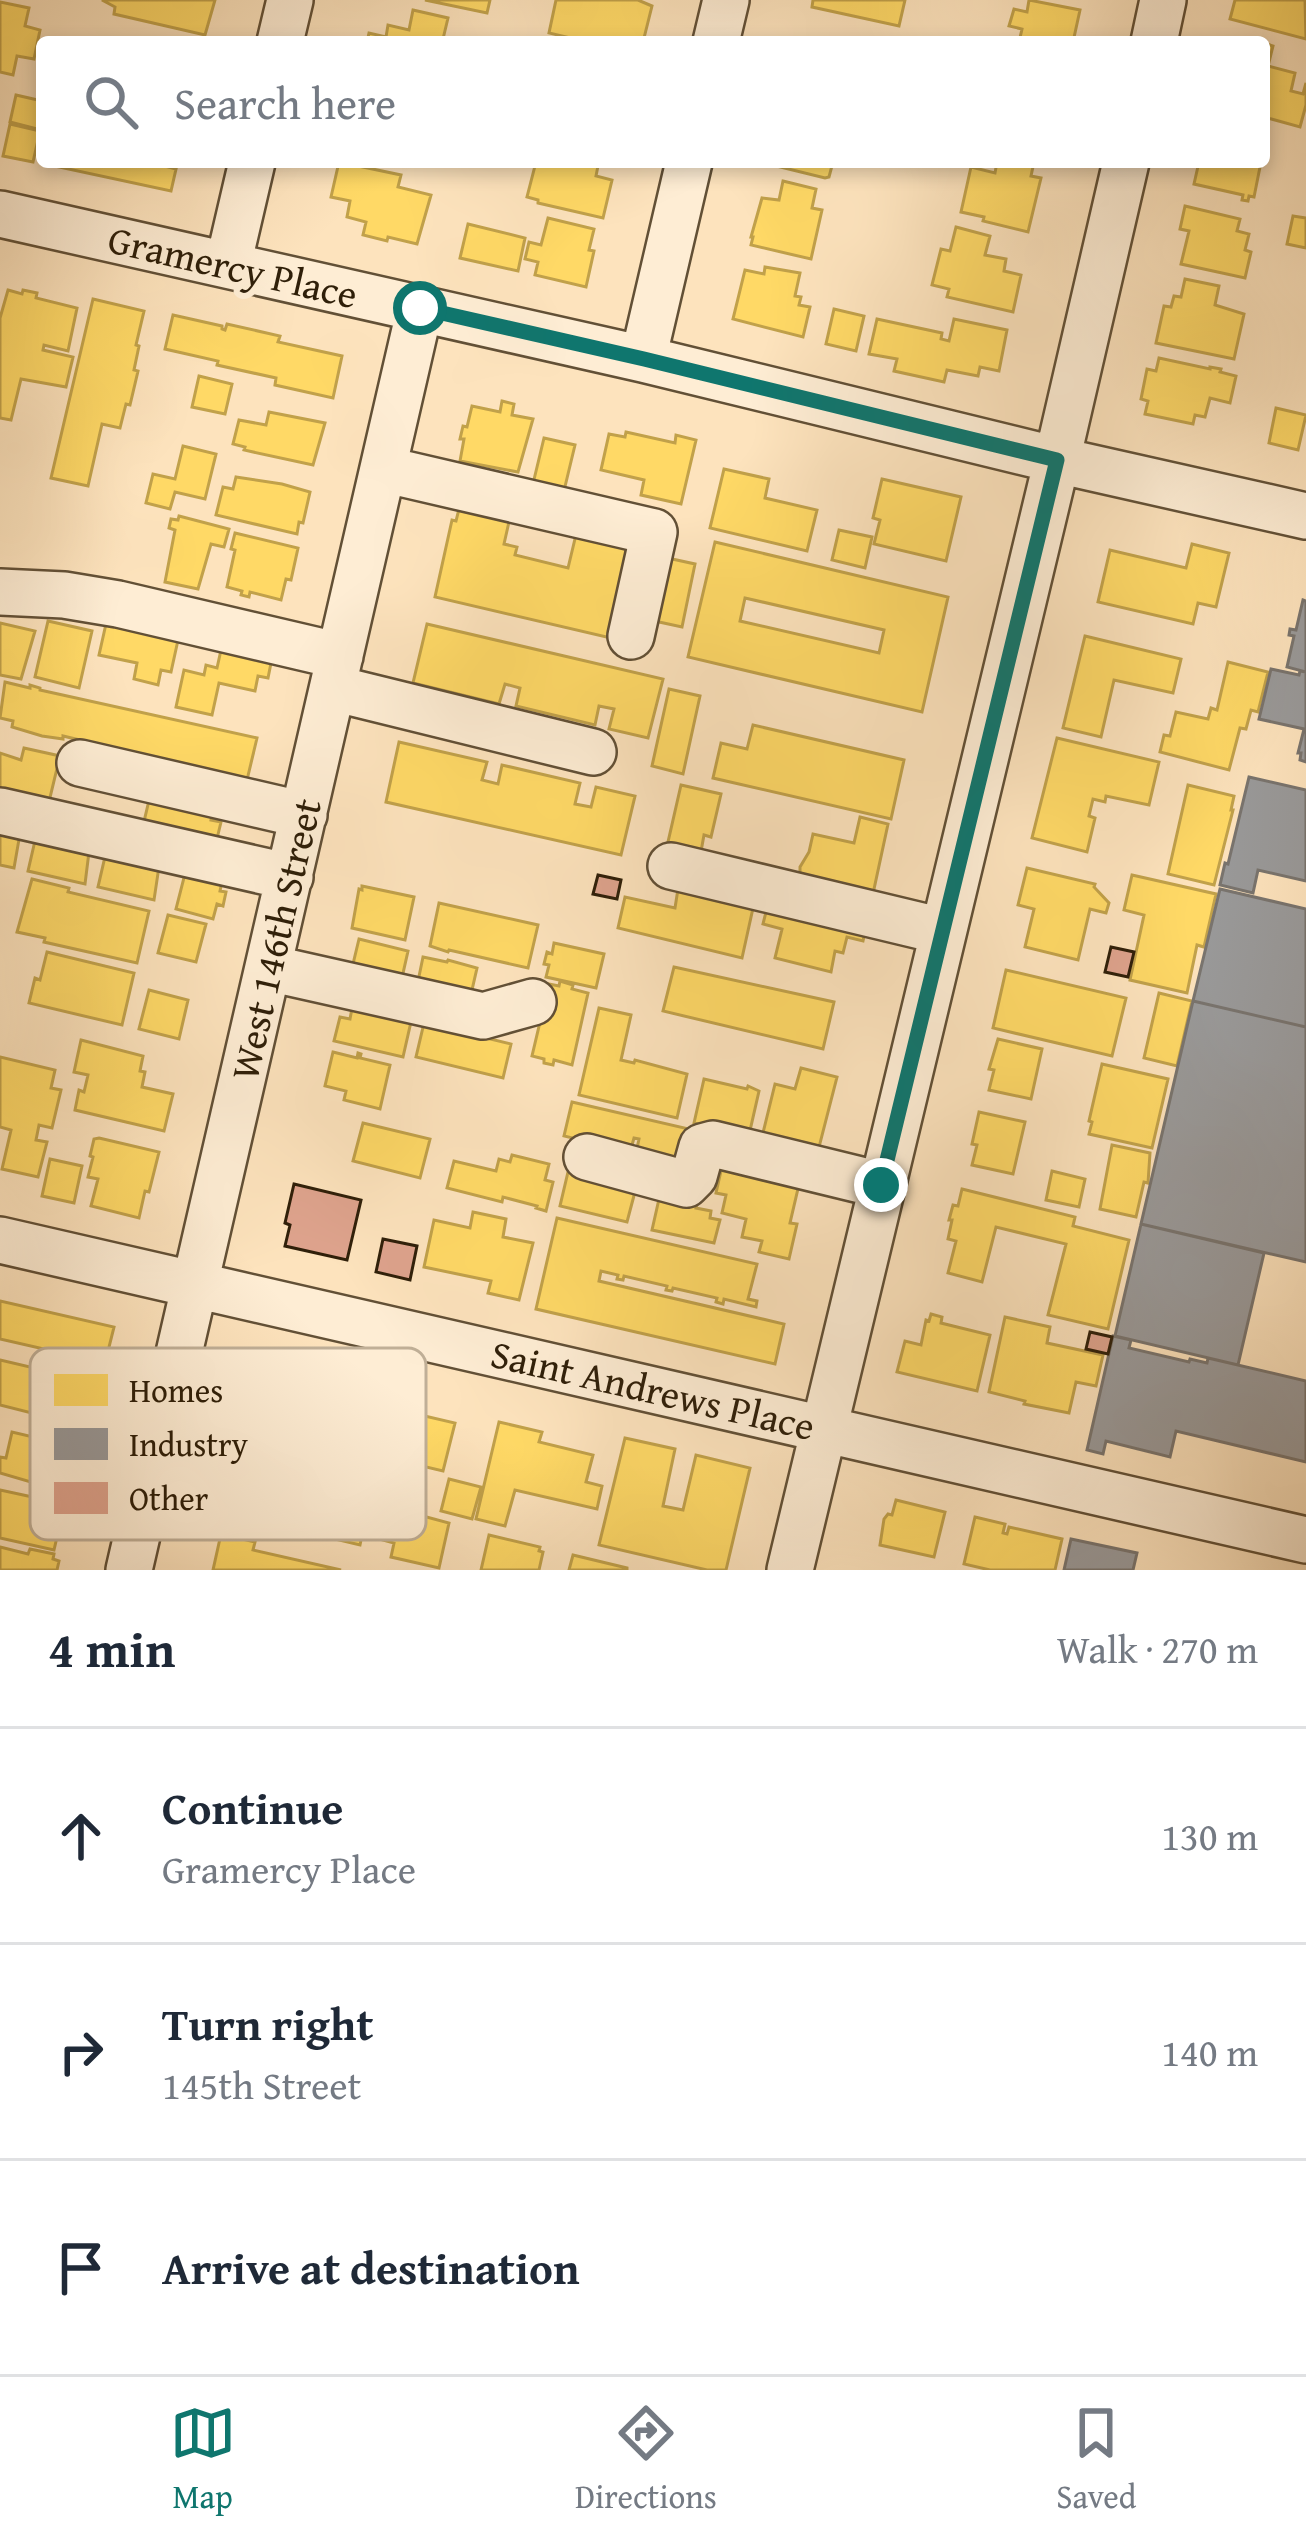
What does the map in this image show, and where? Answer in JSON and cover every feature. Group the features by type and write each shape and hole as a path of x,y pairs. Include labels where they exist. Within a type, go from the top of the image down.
{"street":[{"path":"281,36 290,0"},
{"path":"717,36 726,0"},
{"path":"1155,36 1163,0"},
{"path":"228,265 251,168"},
{"path":"644,359 688,168"},
{"path":"790,1570 1125,168"},
{"name":"Gramercy Place","path":"0,214 644,359 1306,516"},
{"name":"West 146th Street","path":"181,1348 420,308"},
{"path":"382,469 654,532 631,636"},
{"path":"0,592 118,604 593,752"},
{"path":"80,763 304,815"},
{"path":"0,811 290,877"},
{"path":"671,866 943,931"},
{"path":"268,968 483,1016 532,1002"},
{"path":"587,1157 686,1184 694,1176 702,1147 713,1144 881,1185"},
{"name":"Saint Andrews Place","path":"0,1240 1306,1540"},
{"name":"West 146th Street","path":"129,1570 136,1540"}],"building: Homes":[{"path":"102,0 215,0 205,35 114,14 115,7"},
{"path":"425,0 490,0 487,13"},
{"path":"556,0 638,0 652,6 644,36 549,33"},
{"path":"813,0 905,0 899,26 812,7"},
{"path":"1029,0 1080,10 1074,36 1020,36 1022,29 1009,26 1014,9 1027,12"},
{"path":"1235,0 1305,0 1306,39 1230,19"},
{"path":"0,2 29,8 25,26 40,30 34,59 17,56 13,75 0,72"},
{"path":"413,10 448,18 444,36 386,36 388,25 409,30"},
{"path":"1270,67 1295,73 1291,91 1303,94 1306,83 1300,127 1270,119"},
{"path":"16,95 36,100 36,129 10,122"},
{"path":"10,124 36,130 33,162 3,156"},
{"path":"64,168 172,168 176,169 171,191"},
{"path":"338,168 401,175 398,187 431,195 417,244 363,235 366,222 347,217 350,201 331,197"},
{"path":"534,168 598,168 596,176 612,180 603,218 527,197"},
{"path":"784,168 831,168 825,178"},
{"path":"971,168 995,173 996,168 1033,168 1031,176 1041,178 1028,232 961,212"},
{"path":"1198,168 1260,168 1254,197 1249,196 1248,201 1242,200 1243,195 1194,184"},
{"path":"783,181 816,189 812,208 822,210 811,259 751,245 762,198 779,200"},
{"path":"1185,206 1240,219 1237,231 1249,234 1245,250 1251,252 1245,278 1181,264 1189,231 1180,229"},
{"path":"1293,216 1306,218 1306,248 1287,244"},
{"path":"548,218 594,229 586,287 535,275 538,262 525,259 529,242 541,245"},
{"path":"468,224 525,238 518,271 460,258"},
{"path":"956,227 990,236 985,255 1006,259 1004,271 1021,275 1013,312 947,297 949,289 932,285 941,249 950,251"},
{"path":"765,267 800,273 795,296 801,297 799,305 810,307 803,337 733,319 745,270 764,274"},
{"path":"1185,279 1219,286 1215,305 1244,314 1234,359 1156,343 1164,306 1171,307 1174,296 1181,297"},
{"path":"8,290 37,293 36,298 77,308 68,351 44,345 43,350 73,357 66,387 21,379 11,420 0,418 0,318"},
{"path":"93,299 144,311 130,405 126,404 120,428 102,424 88,486 51,478"},
{"path":"834,309 864,316 856,351 826,344"},
{"path":"173,315 225,330 227,324 280,336 278,342 342,356 333,398 275,385 276,378 165,349"},
{"path":"877,319 942,333 941,339 949,341 954,319 1007,330 999,371 980,367 978,376 947,370 944,382 894,371 897,359 869,354"},
{"path":"1159,358 1236,376 1230,403 1210,398 1205,417 1195,415 1193,424 1145,414 1148,401 1141,399 1147,369 1156,371"},
{"path":"199,376 232,384 225,414 192,407"},
{"path":"502,401 514,404 512,415 533,419 518,472 460,461 464,439 460,439 472,406 500,412"},
{"path":"1276,408 1306,415 1298,450 1269,443"},
{"path":"269,412 325,423 313,465 233,444 239,420 266,425"},
{"path":"626,432 675,443 676,435 696,440 681,504 641,495 644,480 601,470 609,434 625,437"},
{"path":"544,438 575,445 562,499 531,492"},
{"path":"183,446 216,454 205,499 175,492 170,509 146,503 153,474 175,479"},
{"path":"724,469 769,479 765,498 817,510 807,551 710,528"},
{"path":"236,477 310,492 297,534 216,515 223,487 233,489"},
{"path":"882,479 961,497 946,561 874,544 880,520 873,518"},
{"path":"463,493 513,504 504,544 517,547 515,555 568,568 580,518 640,531 615,639 435,597 452,520 456,521"},
{"path":"179,516 229,529 224,547 211,544 198,589 165,582 175,530 169,528 171,519"},
{"path":"839,530 872,537 865,568 832,560"},
{"path":"235,533 298,548 281,600 250,592 249,597 227,587"},
{"path":"715,542 948,597 922,712 688,657","holes":["745,598 884,630 879,653 740,621"]},
{"path":"1192,544 1229,553 1216,607 1198,603 1193,624 1098,602 1110,550 1186,568"},
{"path":"663,557 695,564 682,627 650,620"},
{"path":"108,615 180,631 171,672 161,670 158,685 134,679 137,663 99,655"},
{"path":"48,621 92,631 79,688 35,677"},
{"path":"0,623 35,631 21,679 0,675"},
{"path":"427,624 663,679 648,738 609,729 614,709 599,706 595,725 516,706 520,688 505,684 499,704 413,683"},
{"path":"1085,636 1181,659 1173,693 1114,680 1101,737 1063,728"},
{"path":"223,641 273,653 268,678 258,676 255,691 219,683 212,715 176,707 184,670 204,675 206,665 217,668"},
{"path":"1228,662 1268,672 1258,712 1251,710 1246,729 1240,728 1229,770 1160,752 1176,712 1208,719 1211,708 1217,710"},
{"path":"5,682 257,738 247,780 12,727 13,721 0,718"},
{"path":"669,689 700,696 683,774 652,766"},
{"path":"753,725 904,760 891,819 713,778 721,743 747,749"},
{"path":"1057,738 1159,762 1149,805 1106,796 1105,802 1093,799 1089,816 1095,818 1087,852 1032,838"},
{"path":"399,742 487,762 482,780 498,784 502,765 580,783 575,804 591,807 596,787 635,796 621,855 386,802"},
{"path":"24,748 60,756 47,810 0,799 0,753 21,760"},
{"path":"681,785 721,794 711,837 704,835 700,857 681,853 683,846 668,842"},
{"path":"1188,785 1234,796 1214,885 1168,874"},
{"path":"151,792 214,806 211,820 221,822 215,847 142,830"},
{"path":"860,817 888,824 871,903 800,878 813,834 854,843"},
{"path":"0,823 21,828 14,868 0,865"},
{"path":"37,832 90,844 85,884 28,871"},
{"path":"107,848 160,860 154,900 98,887"},
{"path":"187,866 223,877 223,906 217,904 213,919 176,909"},
{"path":"1027,868 1095,884 1109,903 1106,913 1090,909 1078,960 1025,947 1034,909 1018,905"},
{"path":"1132,875 1216,894 1204,947 1197,945 1187,993 1130,980 1144,915 1124,910"},
{"path":"32,879 149,911 137,963 17,932"},
{"path":"362,886 414,897 405,940 352,928"},
{"path":"678,889 755,899 742,958 618,928 625,897 675,908"},
{"path":"769,900 867,923 863,941 847,937 843,953 835,951 831,972 775,958 782,929 763,924"},
{"path":"439,903 538,925 528,968 430,946"},
{"path":"168,915 206,924 196,962 158,953"},
{"path":"359,939 408,951 399,991 353,964"},
{"path":"554,943 604,954 596,988 546,977 549,965 544,964"},
{"path":"47,952 134,973 122,1025 29,1003"},
{"path":"423,957 477,968 469,1003 416,991"},
{"path":"674,967 834,1002 823,1049 663,1011"},
{"path":"1006,970 1126,998 1112,1056 993,1028"},
{"path":"560,981 588,993 572,1065 554,1060 553,1065 544,1063 532,1056 549,984 559,986"},
{"path":"149,990 188,1000 179,1039 139,1029"},
{"path":"1159,993 1192,1001 1177,1066 1144,1058"},
{"path":"353,1003 413,1013 403,1057 334,1041 340,1017 350,1019"},
{"path":"599,1008 631,1015 621,1060 687,1074 677,1118 579,1095"},
{"path":"424,1023 511,1044 503,1078 416,1057"},
{"path":"998,1039 1042,1049 1031,1099 989,1090 994,1070 989,1069"},
{"path":"81,1040 143,1056 142,1087 173,1094 164,1131 75,1110 88,1075 74,1072"},
{"path":"333,1052 357,1058 358,1053 360,1058 390,1065 380,1109 344,1100 346,1091 325,1086"},
{"path":"0,1057 55,1070 51,1088 61,1090 52,1128 39,1125 36,1140 47,1142 38,1177 2,1169 11,1130 0,1127"},
{"path":"1102,1064 1168,1079 1152,1148 1089,1134"},
{"path":"801,1068 837,1077 818,1151 762,1137 775,1084 795,1089"},
{"path":"704,1079 759,1091 749,1135 694,1123"},
{"path":"572,1102 689,1129 680,1166 636,1153 639,1139 634,1138 630,1152 564,1136"},
{"path":"979,1112 1025,1122 1013,1174 972,1165"},
{"path":"363,1123 430,1139 420,1178 353,1161"},
{"path":"94,1139 159,1152 139,1218 91,1206 98,1179 88,1177 90,1156"},
{"path":"1112,1145 1150,1153 1148,1183 1144,1182 1136,1217 1100,1209"},
{"path":"512,1155 549,1164 545,1180 553,1182 546,1211 503,1197 502,1202 447,1188 454,1161 496,1171 499,1159 510,1162"},
{"path":"50,1159 82,1166 74,1203 42,1196"},
{"path":"723,1162 800,1180 790,1223 797,1224 789,1259 759,1252 762,1241 742,1237 746,1219 722,1213 726,1195 716,1193"},
{"path":"1052,1171 1085,1179 1079,1207 1046,1200"},
{"path":"568,1172 636,1188 627,1222 560,1206"},
{"path":"962,1189 1075,1217 1073,1226 1129,1240 1108,1329 1048,1315 1066,1244 996,1227 982,1282 948,1273 956,1241 948,1239 949,1220"},
{"path":"659,1199 698,1201 696,1208 711,1211 710,1218 720,1220 714,1243 652,1230"},
{"path":"473,1212 506,1219 503,1237 533,1243 519,1300 488,1293 491,1281 424,1267 434,1220 470,1228"},
{"path":"557,1218 757,1264 748,1299 757,1301 756,1307 724,1299 723,1304 717,1298 666,1290 667,1286 624,1276 617,1279 618,1275 601,1271 599,1281 784,1324 775,1364 536,1309"},
{"path":"0,1301 114,1327 109,1348 39,1348 0,1339"},
{"path":"931,1314 942,1317 941,1323 990,1335 977,1391 897,1372 905,1341 921,1345"},
{"path":"1005,1317 1050,1327 1047,1343 1103,1355 1096,1386 1076,1382 1069,1413 989,1392"},
{"path":"0,1360 30,1367 30,1413 0,1405"},
{"path":"426,1416 455,1423 443,1471 426,1467"},
{"path":"499,1422 542,1432 539,1442 593,1455 586,1482 602,1486 597,1509 515,1490 505,1526 476,1519"},
{"path":"12,1432 30,1436 30,1482 0,1473 0,1457 6,1458"},
{"path":"625,1438 675,1449 663,1506 683,1510 696,1455 750,1468 726,1570 707,1570 599,1545"},
{"path":"449,1479 481,1487 472,1519 441,1511"},
{"path":"0,1490 30,1496 30,1540 56,1540 54,1550 0,1538"},
{"path":"896,1500 945,1512 934,1557 880,1545 884,1519 892,1515"},
{"path":"426,1517 449,1523 439,1568 391,1557 394,1543 383,1540 426,1540"},
{"path":"975,1517 1005,1524 1003,1533 1009,1527 1062,1539 1055,1570 990,1570 964,1564"},
{"path":"489,1535 540,1547 539,1570 481,1570"},
{"path":"220,1540 246,1540 255,1542 253,1550 341,1570 213,1570"},
{"path":"0,1547 54,1554 53,1559 59,1561 57,1570 0,1570"},
{"path":"573,1555 627,1568 627,1570 569,1570"}],"building: Industry":[{"path":"1303,600 1306,672 1287,667 1294,636 1289,635 1290,629 1296,630"},
{"path":"1271,669 1306,672 1306,762 1298,753 1304,729 1259,719"},
{"path":"1249,777 1306,790 1306,881 1258,870 1253,893 1220,885"},
{"path":"1220,889 1306,909 1306,1027 1193,1001"},
{"path":"1193,1001 1306,1027 1306,1262 1141,1224"},
{"path":"1141,1224 1264,1253 1238,1365 1115,1336"},
{"path":"1113,1336 1131,1340 1129,1348 1189,1362 1207,1363 1208,1358 1306,1381 1306,1462 1176,1431 1170,1457 1106,1441 1103,1454 1087,1450"},
{"path":"1071,1539 1137,1553 1133,1570 1064,1570"}],"building: Other":[{"path":"598,875 621,880 617,899 593,894"},
{"path":"1111,947 1134,952 1128,977 1105,972"},
{"path":"294,1184 361,1200 347,1260 285,1246"},
{"path":"383,1239 417,1246 410,1280 376,1272"},
{"path":"1090,1332 1112,1337 1108,1354 1086,1349"}],"route":[{"path":"420,308 1057,460 881,1185"}]}
